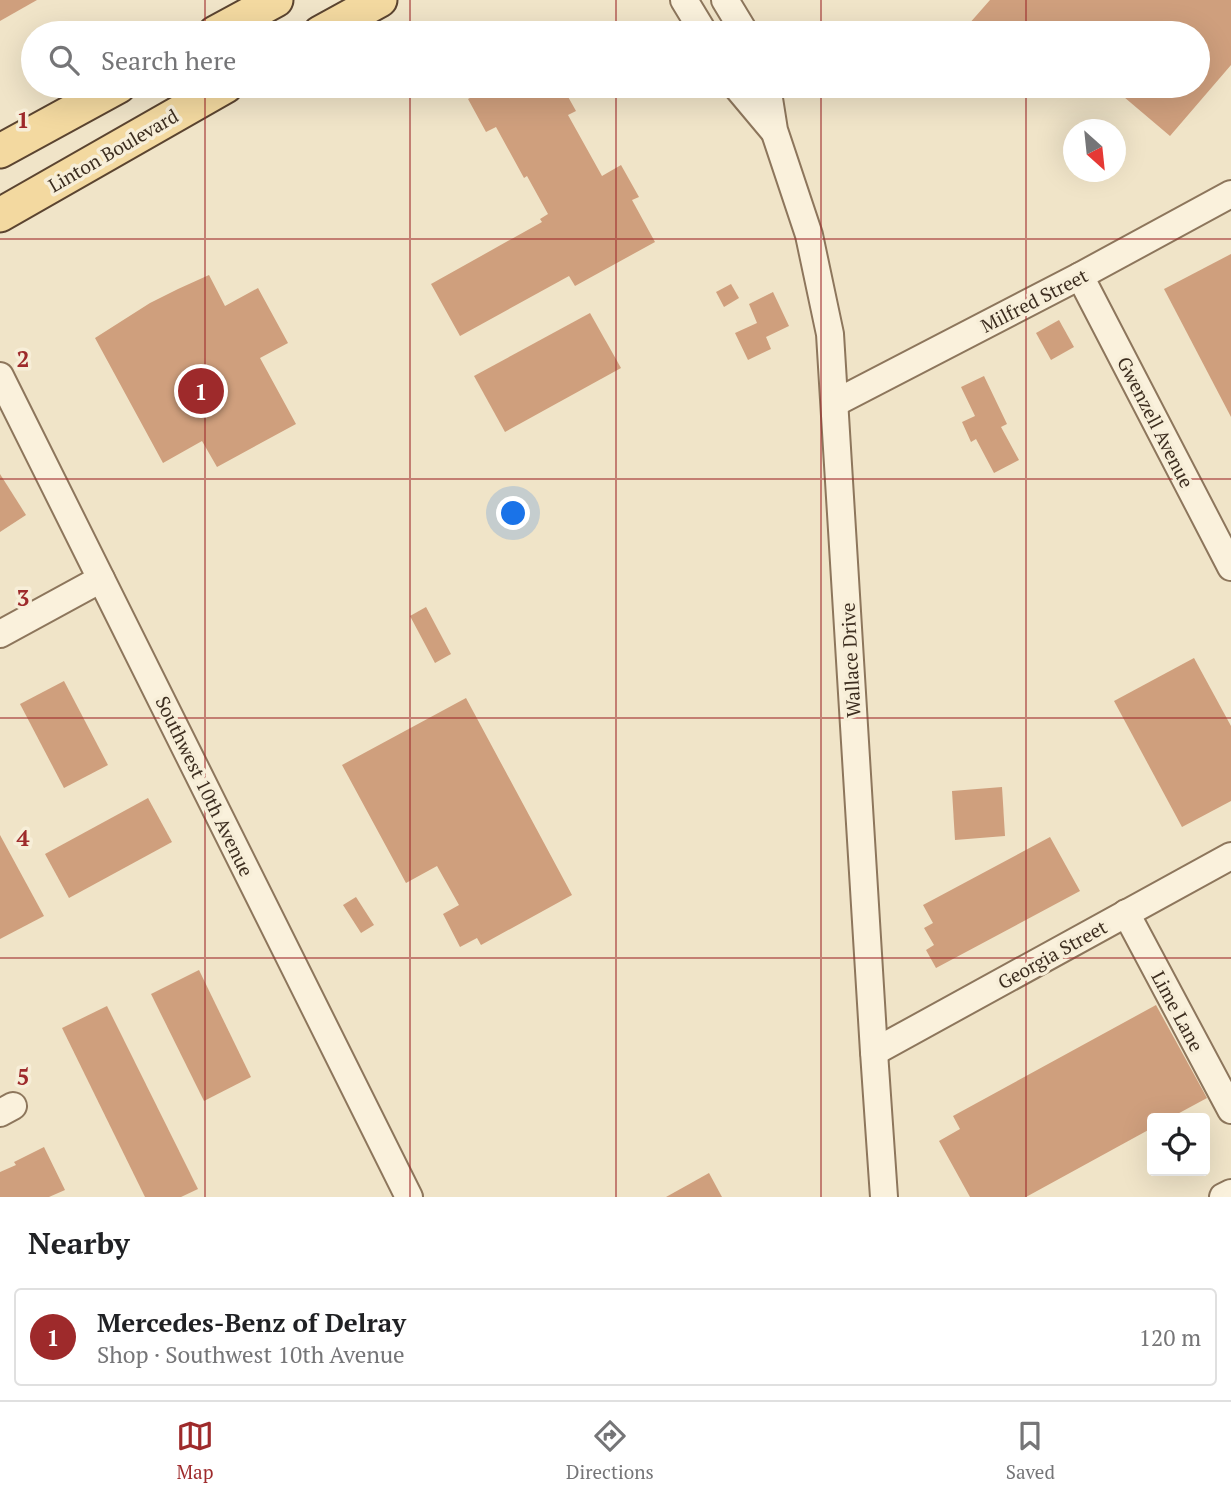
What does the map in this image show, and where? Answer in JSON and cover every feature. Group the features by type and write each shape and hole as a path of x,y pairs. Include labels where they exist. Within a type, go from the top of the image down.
{"main road":[{"path":"237,21 276,0"},
{"path":"342,21 380,0"},
{"path":"0,151 97,98"},
{"name":"Linton Boulevard","path":"0,215 205,98"}],"street":[{"path":"684,0 697,21"},
{"path":"725,0 738,21"},
{"name":"Wallace Drive","path":"746,98 774,130"},
{"name":"Wallace Drive","path":"769,98 774,130 809,235 830,334 884,1197"},
{"name":"Milfred Street","path":"835,403 1231,194"},
{"name":"Gwenzell Avenue","path":"1080,276 1231,567"},
{"name":"Southwest 10th Avenue","path":"0,376 409,1197"},
{"path":"0,634 101,579"},
{"name":"Georgia Street","path":"874,1052 1231,856"},
{"name":"Lime Lane","path":"1126,913 1231,1110"},
{"path":"1223,1197 1231,1193"}],"building":[{"path":"0,0 37,0 0,21"},
{"path":"990,0 1231,0 1231,65 1210,89 1210,21 972,21"},
{"path":"569,98 576,111 568,115 602,176 621,165 639,197 632,200 655,242 575,286 569,276 460,336 431,284 542,222 540,219 548,214 527,176 524,178 496,127 486,132 468,99"},
{"path":"1125,98 1203,98 1170,136"},
{"path":"1231,254 1231,417 1164,289"},
{"path":"209,275 225,306 258,288 288,343 260,358 296,424 217,467 202,441 163,463 95,338 150,303"},
{"path":"731,284 739,298 724,307 716,292"},
{"path":"773,292 789,326 766,337 771,349 748,360 735,333 757,323 749,304"},
{"path":"590,313 621,368 505,432 474,376"},
{"path":"1059,320 1074,347 1051,360 1036,333"},
{"path":"984,376 1007,424 1001,427 1019,460 994,473 976,439 971,442 962,422 975,416 961,387"},
{"path":"0,474 26,515 0,532"},
{"path":"426,607 451,654 435,663 410,616"},
{"path":"1194,658 1231,726 1231,801 1182,827 1114,701"},
{"path":"64,681 108,765 64,788 20,704"},
{"path":"466,698 572,895 481,945 477,938 460,947 443,914 459,905 437,866 406,883 342,765"},
{"path":"1002,787 1005,836 955,840 952,791"},
{"path":"148,798 172,842 69,898 45,854"},
{"path":"0,835 44,916 0,939"},
{"path":"1050,837 1080,891 936,968 926,950 934,945 924,928 933,923 923,905"},
{"path":"356,897 374,925 361,933 343,905"},
{"path":"199,970 251,1077 204,1101 151,994"},
{"path":"1156,1005 1207,1098 1179,1113 1147,1113 1147,1131 1026,1197 970,1197 939,1141 960,1129 953,1116"},
{"path":"107,1006 198,1189 181,1197 145,1197 62,1028"},
{"path":"44,1147 65,1190 49,1197 0,1197 0,1172"},
{"path":"709,1173 722,1197 666,1197"}],"place":[{"name":"Mercedes-Benz of Delray","path":"201,391"}]}
